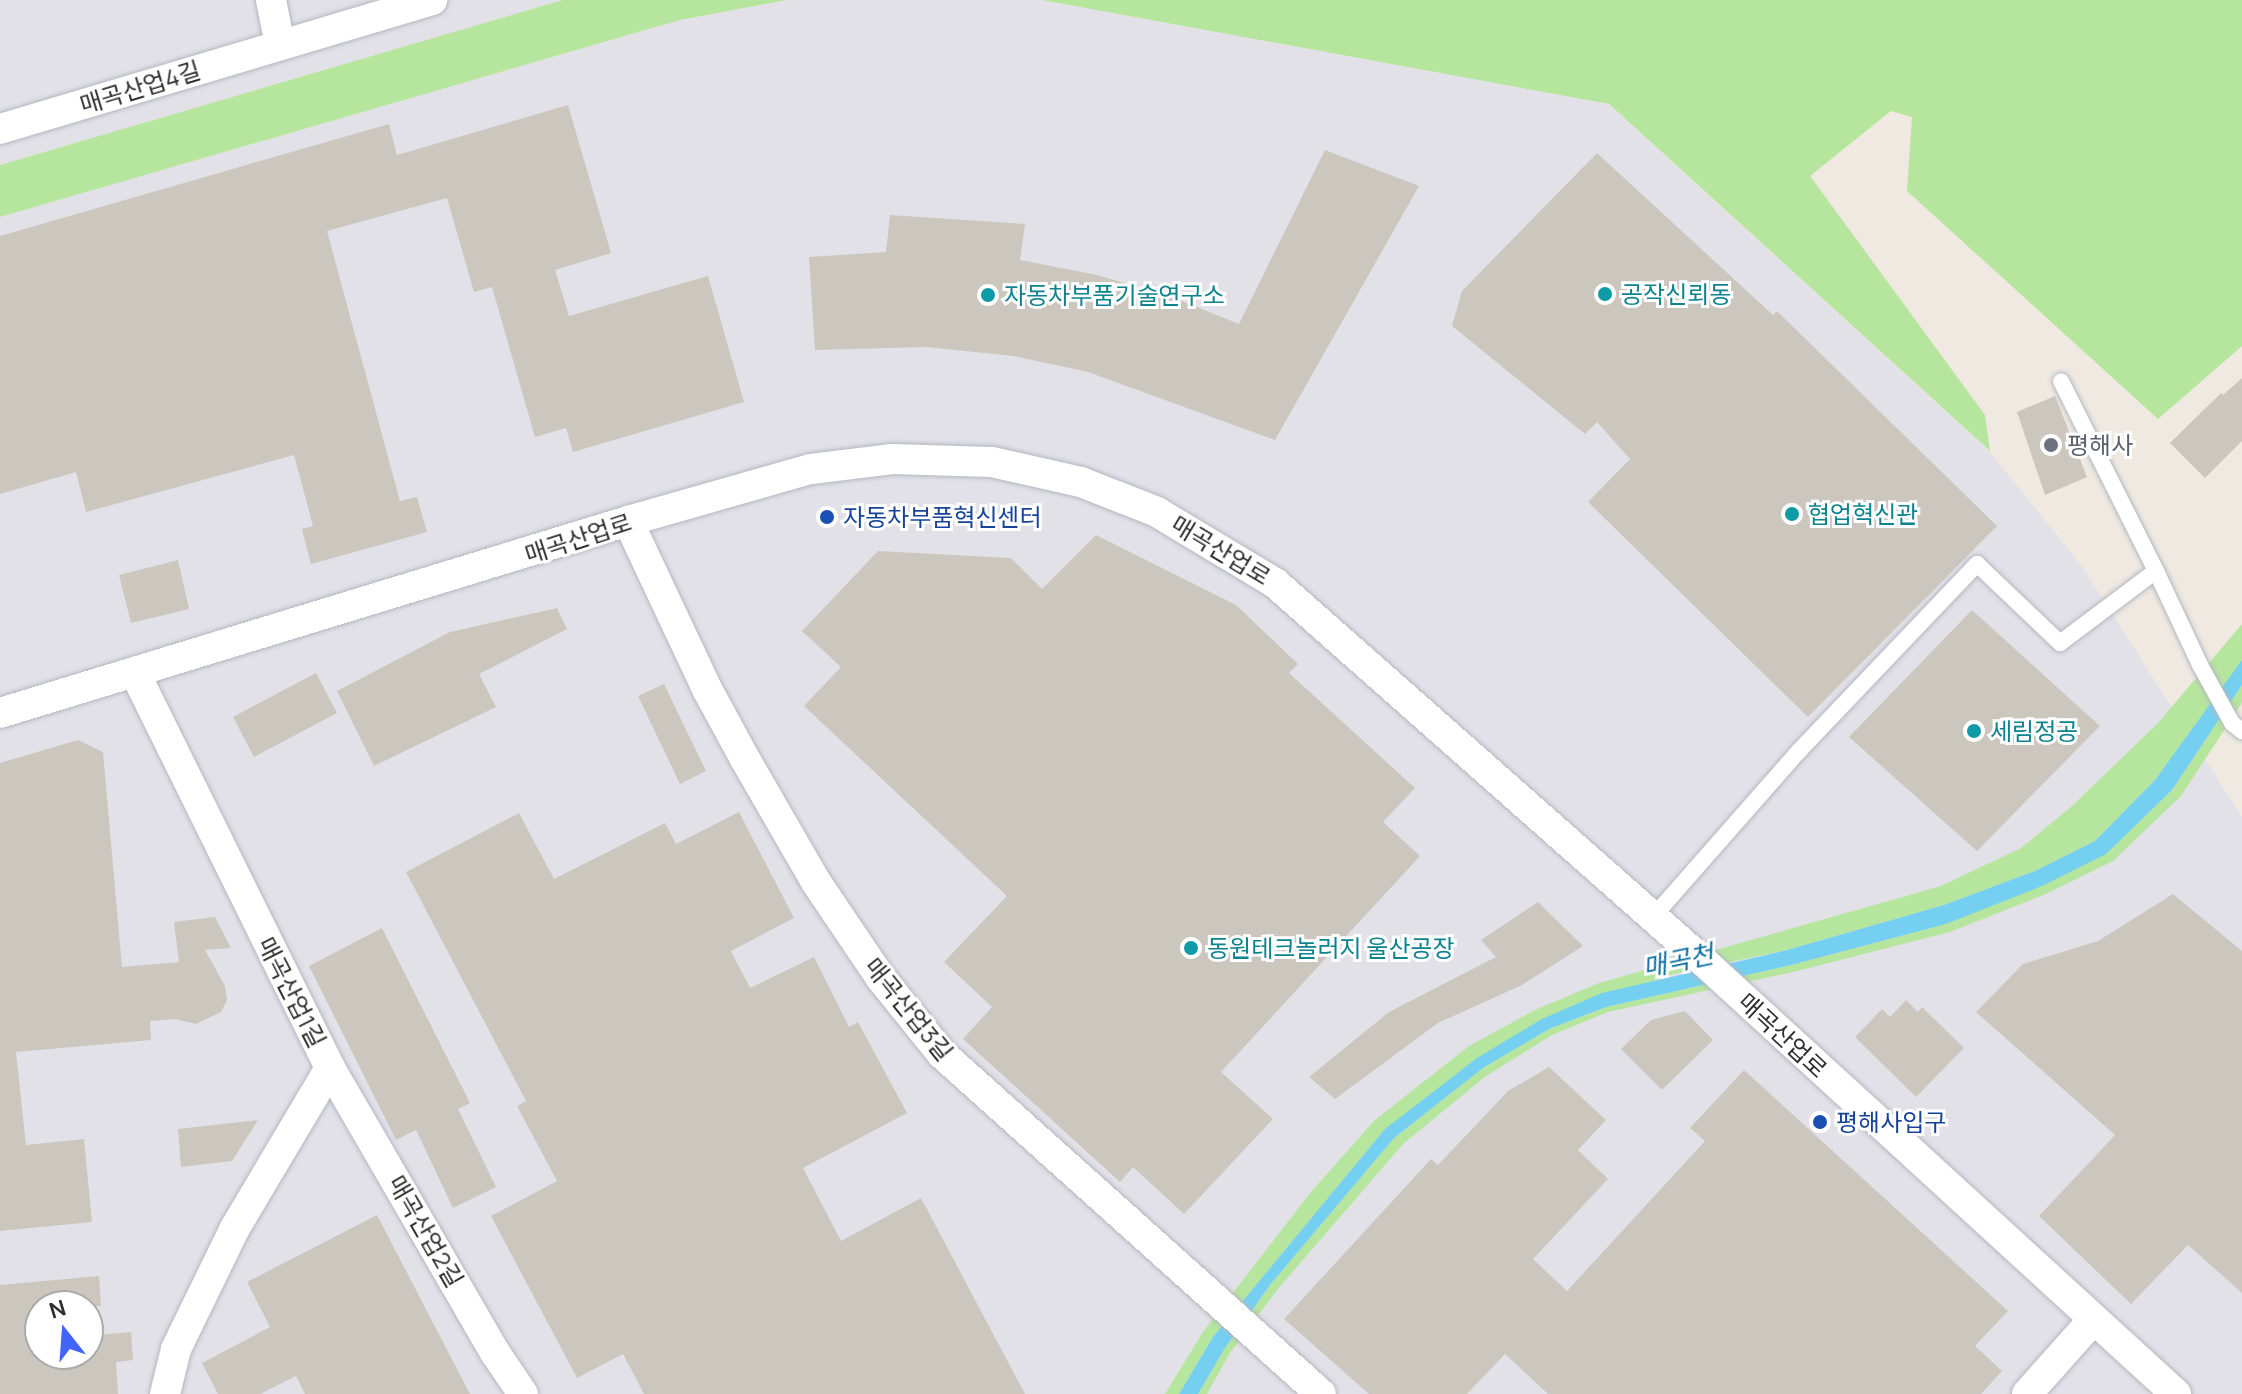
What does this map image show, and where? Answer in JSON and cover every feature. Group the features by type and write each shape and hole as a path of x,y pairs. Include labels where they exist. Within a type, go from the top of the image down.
{"street":[{"path":"271,0 280,45"},
{"name":"매곡산업4길","path":"0,129 432,0"},
{"name":"매곡산업로","path":"0,713 628,521 811,469 892,459 992,462 1081,482 1157,512 1275,583 1704,962 2092,1321 2176,1394"},
{"name":"매곡산업3길","path":"628,521 707,689 745,759 809,870 880,977 942,1054 1321,1394"},
{"name":"매곡산업1길","path":"135,673 330,1068 234,1230 176,1349 165,1394"},
{"name":"매곡산업2길","path":"330,1068 523,1394"},
{"path":"2027,1394 2092,1321"}],"lane":[{"path":"2061,381 2200,665 2237,727"},
{"path":"1653,917 1798,752 1977,564 2060,643 2156,571"}],"shaded area":[{"path":"0,0 563,0 0,165"},
{"path":"787,0 1042,0 1608,104 1989,451 2081,565 2242,817 2242,1394 0,1394 0,217 680,20"}],"green space":[{"path":"563,0 787,0 680,20 0,217 0,165"},
{"path":"1042,0 2242,0 2242,346 2158,419 1907,191 1912,117 1891,111 1810,176 1985,415 1990,451 1609,104"},
{"path":"2242,624 2242,661 2155,780 2095,841 2035,871 1944,905 1787,950 1673,974 1542,1019 1385,1129 1213,1337 1179,1394 1165,1394 1203,1332 1310,1193 1375,1120 1469,1046 1537,1009 1599,983 1941,886 2021,848 2072,806 2158,723"},
{"path":"2242,685 2242,703 2181,796 2113,861 2046,894 1950,932 1793,972 1608,1012 1552,1035 1486,1076 1403,1144 1277,1290 1230,1353 1207,1394 1198,1394 1225,1348 1270,1285 1394,1138 1483,1068 1549,1029 1606,1007 1791,965 1946,924 2106,853 2172,790"}],"water":[{"path":"2242,660 2242,685 2172,790 2106,854 2042,886 1946,924 1791,965 1606,1007 1549,1029 1483,1068 1394,1138 1270,1285 1225,1348 1198,1394 1179,1394 1213,1337 1385,1129 1477,1058 1542,1019 1602,993 1787,950 1944,905 2035,871 2095,841 2155,780"}],"building":[{"path":"568,105 611,253 555,270 569,316 708,276 744,402 573,452 566,428 535,437 492,287 474,292 447,198 327,231 400,501 417,497 427,532 311,564 302,529 313,526 294,455 86,512 76,472 0,494 0,236 389,124 397,155"},
{"name":"자동차부품기술연구소","path":"1325,150 1419,186 1275,440 1088,372 1014,356 926,347 815,350 809,257 886,252 890,215 1025,224 1020,260 1097,275 1172,297 1239,324"},
{"name":"협업혁신관","path":"1597,153 1773,315 1777,311 1997,526 1808,717 1588,502 1630,459 1597,422 1585,434 1452,326 1462,291"},
{"path":"2242,378 2242,441 2205,478 2170,443 2221,393 2223,395"},
{"name":"평해사","path":"2055,396 2087,477 2045,495 2017,412"},
{"path":"1096,535 1236,605 1298,664 1289,673 1415,788 1383,822 1420,856 1221,1072 1273,1119 1184,1214 1133,1167 1120,1182 963,1039 992,1007 944,962 1007,896 804,706 841,667 802,631 878,551 1011,558 1042,589"},
{"path":"178,560 189,609 131,623 119,575"},
{"path":"557,608 567,629 479,674 496,707 374,766 337,691 450,632"},
{"name":"세림정공","path":"1972,610 2100,726 1977,851 1849,737"},
{"path":"316,673 337,713 254,757 233,717"},
{"path":"664,684 706,771 680,784 638,696"},
{"path":"78,740 103,752 122,967 179,962 174,922 215,917 231,948 205,950 225,986 227,1000 221,1012 196,1024 174,1019 150,1021 151,1040 16,1052 26,1145 84,1139 92,1222 0,1231 0,763"},
{"path":"739,812 794,918 731,951 750,988 814,957 849,1027 858,1022 907,1113 803,1168 841,1241 921,1198 1025,1394 644,1394 623,1354 577,1378 491,1216 557,1181 517,1106 526,1101 406,872 519,813 554,879 665,823 676,844"},
{"path":"2173,894 2242,951 2242,1293 2188,1245 2131,1304 2039,1216 2115,1135 1976,1012 2023,964 2098,941"},
{"path":"1538,902 1583,946 1522,985 1438,1023 1335,1099 1309,1077 1389,1012 1496,957 1481,940"},
{"path":"382,928 470,1103 458,1109 496,1187 453,1208 416,1130 396,1140 309,966"},
{"path":"1906,1000 1918,1012 1922,1007 1964,1048 1916,1097 1855,1037 1882,1009 1890,1017"},
{"path":"1685,1011 1713,1040 1662,1090 1621,1049 1651,1020"},
{"path":"1549,1067 1606,1120 1578,1150 1608,1179 1533,1259 1567,1291 1705,1141 1690,1128 1744,1070 2008,1311 1975,1346 2002,1371 1981,1394 1548,1394 1505,1354 1467,1394 1369,1394 1284,1319 1431,1159 1438,1165 1508,1091"},
{"path":"258,1120 232,1161 181,1167 178,1129"},
{"path":"377,1215 470,1394 305,1394 296,1376 260,1394 218,1394 202,1363 270,1327 247,1282"},
{"path":"99,1276 100,1290 24,1290 24,1370 104,1370 104,1335 131,1332 133,1360 116,1362 118,1394 0,1394 0,1285"}],"place":[{"name":"공작신뢰동","path":"1605,294"},
{"name":"자동차부품기술연구소","path":"988,295"},
{"name":"평해사","path":"2051,445"},
{"name":"협업혁신관","path":"1792,514"},
{"name":"자동차부품혁신센터","path":"827,517"},
{"name":"세림정공","path":"1974,731"},
{"name":"동원테크놀러지 울산공장","path":"1191,948"},
{"name":"평해사입구","path":"1820,1122"}],"water label":[{"name":"매곡천","path":"1678,961"}]}
